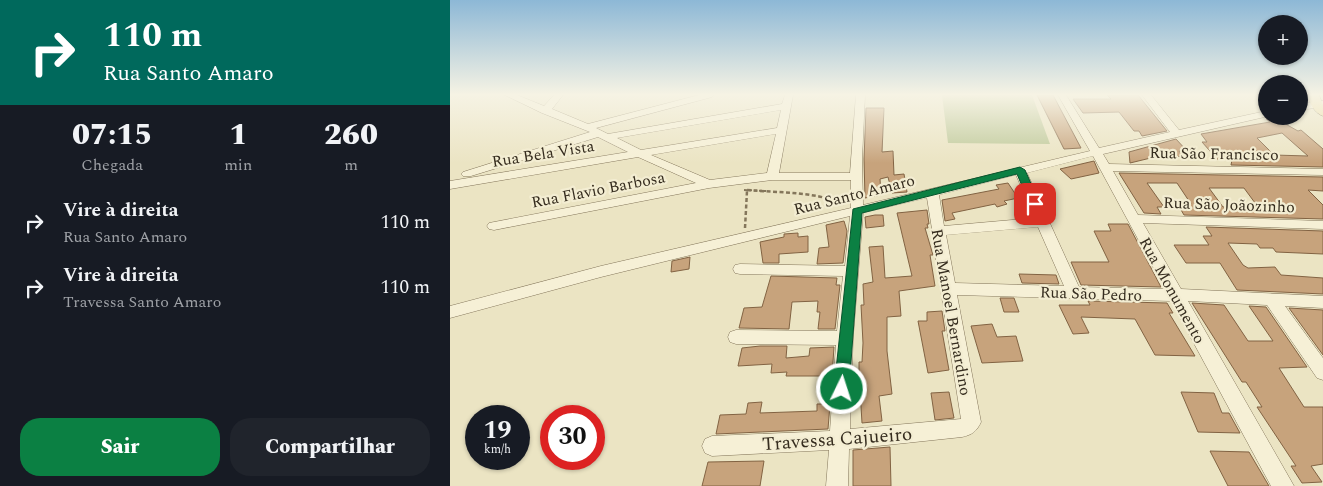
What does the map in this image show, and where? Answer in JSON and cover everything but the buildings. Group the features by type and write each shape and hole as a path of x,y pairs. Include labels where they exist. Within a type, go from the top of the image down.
{"street":[{"path":"563,118 709,184"},
{"path":"587,127 623,118"},
{"path":"450,179 603,135 713,118"},
{"path":"785,118 772,176 856,177"},
{"path":"837,486 845,338 856,211 860,118"},
{"name":"Rua Monumento","path":"1075,118 1105,167 1283,486"},
{"path":"1164,118 1176,132"},
{"name":"Rua Santo Amaro","path":"450,312 533,288 1176,132 1248,118"},
{"name":"Rua Bela Vista","path":"450,185 543,168 782,130"},
{"name":"Rua São Francisco","path":"1105,167 1323,172"},
{"path":"1020,170 1074,292"},
{"name":"Rua Flavio Barbosa","path":"494,226 709,184 772,176"},
{"name":"Rua Manoel Bernardino","path":"932,192 971,422 962,428"},
{"name":"Rua São Joãozinho","path":"1134,219 1323,225"},
{"path":"938,231 1042,222"},
{"path":"740,269 852,271"},
{"name":"Rua São Pedro","path":"949,289 1175,295 1323,302"},
{"path":"1272,300 1323,372"},
{"path":"736,337 845,338"},
{"name":"Travessa Cajueiro","path":"712,446 839,440 962,428"}],"path":[{"path":"737,189 747,191 798,192 832,198 856,211"},
{"path":"744,237 747,191"}],"green space":[{"path":"945,118 1040,118 1050,144 948,143"}],"route":[{"path":"842,389 856,211 1020,170 1035,204"}]}
